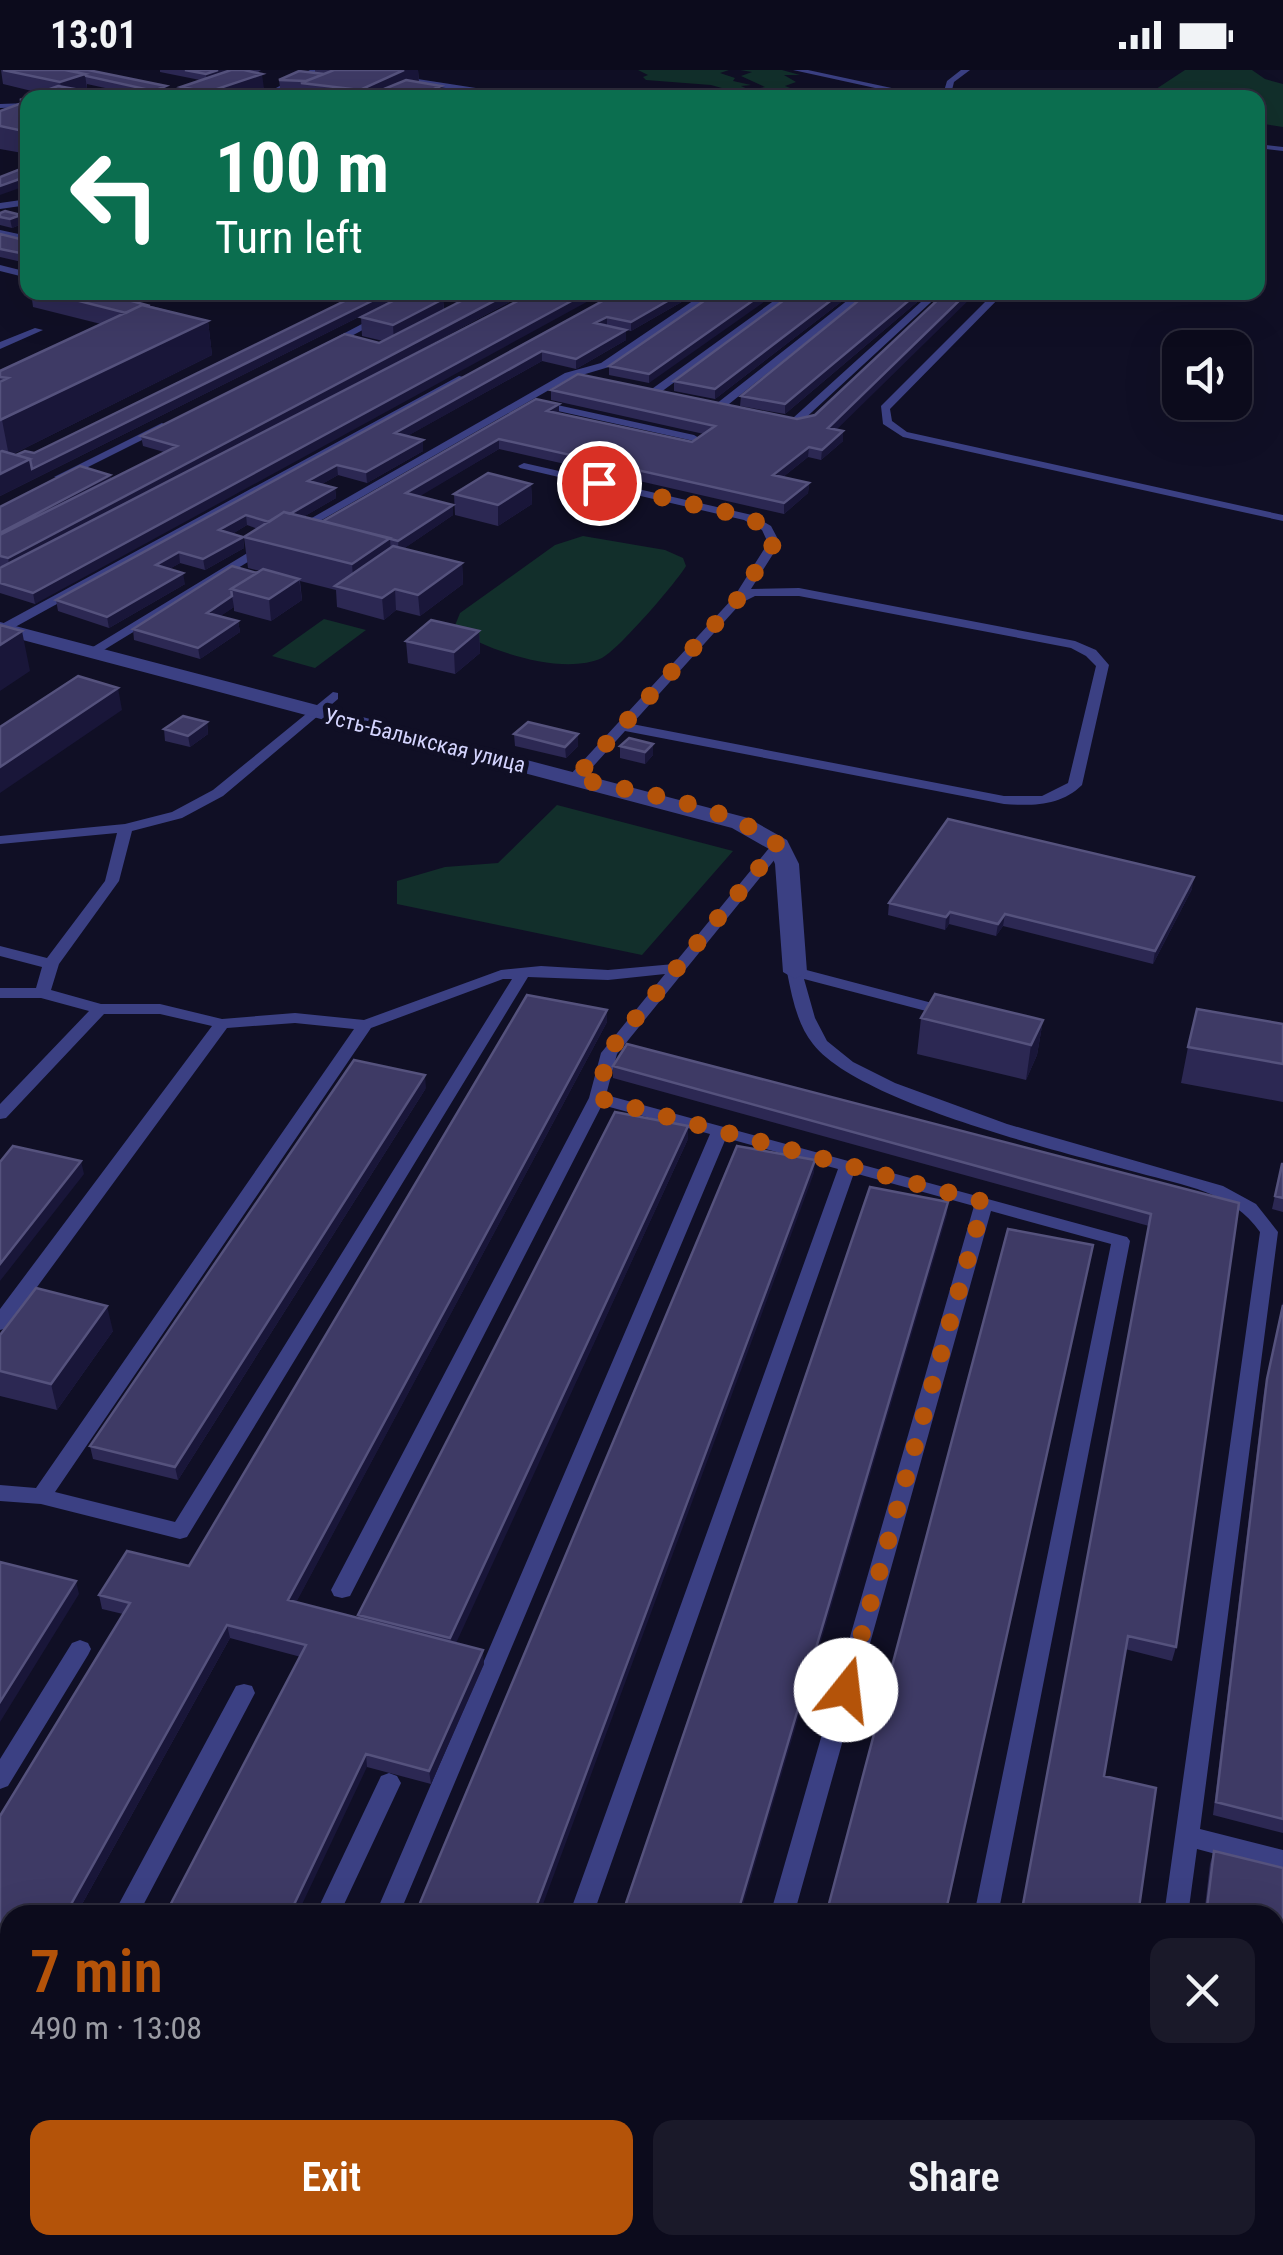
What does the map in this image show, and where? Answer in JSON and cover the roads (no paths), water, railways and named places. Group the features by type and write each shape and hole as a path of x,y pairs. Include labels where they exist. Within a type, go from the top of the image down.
{"street":[{"name":"Усть-Балыкская улица","path":"1,628 706,811 751,828 778,845"},
{"path":"778,845 787,864 795,972"}],"lane":[{"path":"280,90 292,78 316,70"},
{"path":"797,70 896,90"},
{"path":"948,90 951,81 966,70"},
{"path":"391,77 478,90"},
{"path":"89,653 220,573 568,375 605,365 700,300"},
{"path":"654,393 783,300"},
{"path":"720,406 856,300"},
{"path":"758,414 795,422 929,300"},
{"path":"993,300 885,408 887,422 902,434 1283,518"},
{"path":"311,352 397,310"},
{"path":"0,346 38,330"},
{"path":"1,628 482,367"},
{"path":"568,375 602,382"},
{"path":"636,389 670,396"},
{"path":"524,400 694,438"},
{"path":"703,403 739,410"},
{"path":"52,481 174,420"},
{"path":"524,466 748,517 767,528 774,543 737,600 575,778"},
{"path":"622,726 1004,800 1036,803 1063,796 1074,784 1102,680 1102,665 1091,653 1074,645 798,592 754,592 737,600"},
{"path":"0,840 126,828 177,815 218,793 333,696"},
{"path":"42,993 51,964 112,881 126,828"},
{"path":"342,1590 598,1098 608,1052 778,845"},
{"path":"0,951 51,964"},
{"path":"0,993 42,993 100,1009 160,1009 222,1024 295,1018 365,1026 501,975 608,975 678,968"},
{"path":"967,1016 795,972 803,1006 821,1045 866,1076 932,1104 1207,1186 1240,1199 1258,1213 1269,1232 1177,1905"},
{"path":"0,1494 42,1496 180,1532 523,973"},
{"path":"0,1114 100,1009"},
{"path":"0,1323 222,1024"},
{"path":"42,1496 365,1026"},
{"path":"598,1098 1122,1241 988,1905"},
{"path":"390,1905 720,1131"},
{"path":"585,1905 848,1166"},
{"path":"785,1905 984,1202"},
{"path":"0,1779 80,1650"},
{"path":"129,1905 244,1693"},
{"path":"333,1905 389,1782"},
{"path":"1187,1836 1283,1860"}]}
